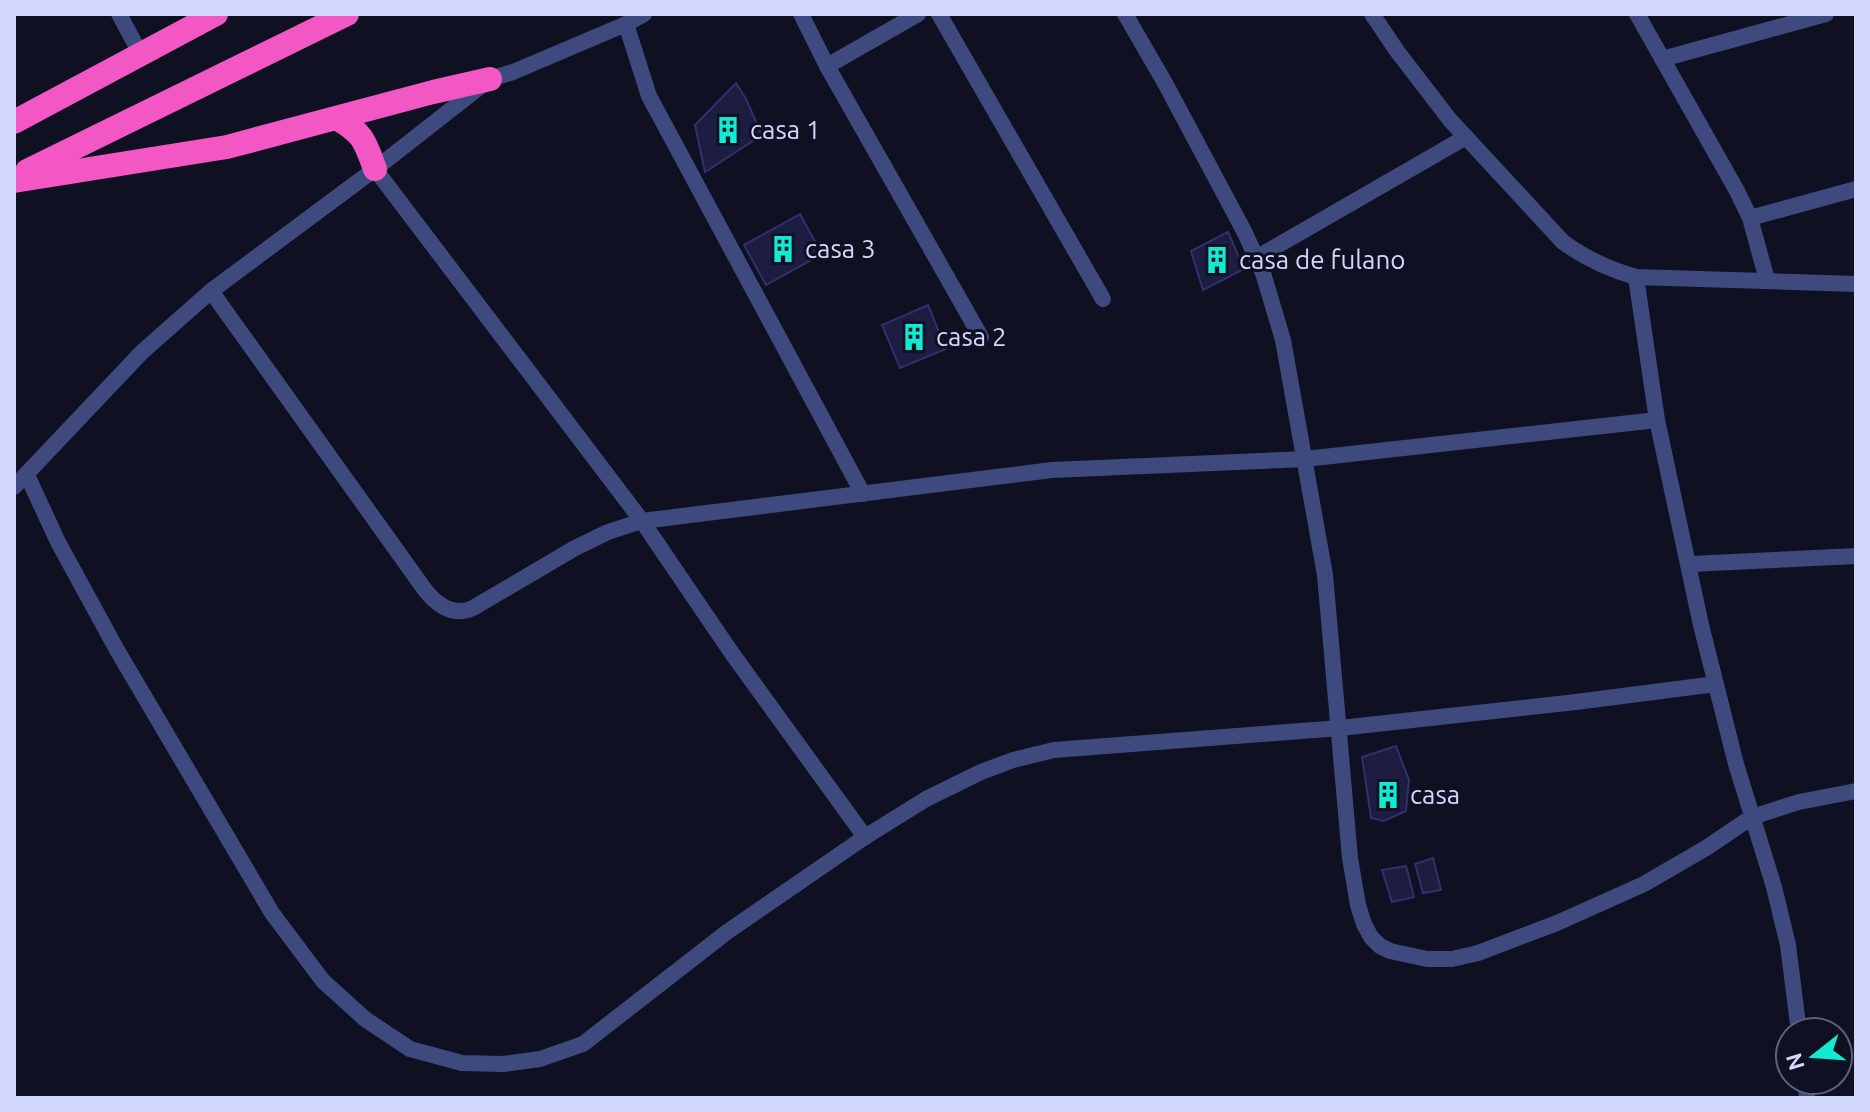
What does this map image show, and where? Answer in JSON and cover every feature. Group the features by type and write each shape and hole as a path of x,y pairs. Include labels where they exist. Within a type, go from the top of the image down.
{"highway":[{"path":"14,122 216,14"},
{"path":"14,179 347,14"},
{"path":"14,179 227,147 490,79"},
{"path":"338,119 355,128 363,138 375,169"}],"street":[{"path":"119,14 140,53"},
{"path":"14,487 142,352 211,291 490,79 513,72 644,14"},
{"path":"801,14 827,66 981,337"},
{"path":"827,66 918,14"},
{"path":"939,14 1103,299"},
{"path":"1125,14 1245,233 1273,302 1283,340 1325,575 1350,858 1358,905 1371,937 1390,951 1427,959 1452,959 1478,953 1557,923 1644,884 1752,817 1799,802 1856,791"},
{"path":"1372,14 1441,109 1563,242 1583,257 1636,277 1856,284"},
{"path":"1637,14 1750,218 1767,280"},
{"path":"1662,59 1826,14"},
{"path":"626,24 649,96 863,494"},
{"path":"1256,258 1466,137"},
{"path":"375,169 642,521 731,652 865,837"},
{"path":"1750,218 1856,189"},
{"path":"1636,277 1657,420 1716,684 1788,945 1797,1016"},
{"path":"211,291 425,590 441,606 457,612 467,611 608,532 642,521 1052,470 1305,459 1657,420"},
{"path":"27,475 58,542 110,637 272,913 323,981 365,1019 410,1049 462,1063 503,1064 540,1059 583,1044 727,932 865,837 926,799 1013,760 1054,750 1340,728 1716,684"},
{"path":"1689,564 1856,556"}],"building":[{"name":"casa 1","path":"736,83 762,135 705,172 695,125"},
{"name":"casa 3","path":"800,214 822,254 766,285 744,245"},
{"name":"casa de fulano","path":"1228,232 1244,269 1203,290 1191,251"},
{"name":"casa 2","path":"928,305 946,349 900,368 882,325"},
{"name":"casa","path":"1396,746 1409,780 1406,811 1384,821 1371,818 1362,757"},
{"name":"casa","path":"1433,858 1441,890 1423,893 1415,864"},
{"name":"casa","path":"1406,866 1414,897 1392,902 1382,870"}],"place":[{"name":"casa 1","path":"728,130"},
{"name":"casa 3","path":"783,249"},
{"name":"casa de fulano","path":"1217,260"},
{"name":"casa 2","path":"914,337"},
{"name":"casa","path":"1388,795"}]}
